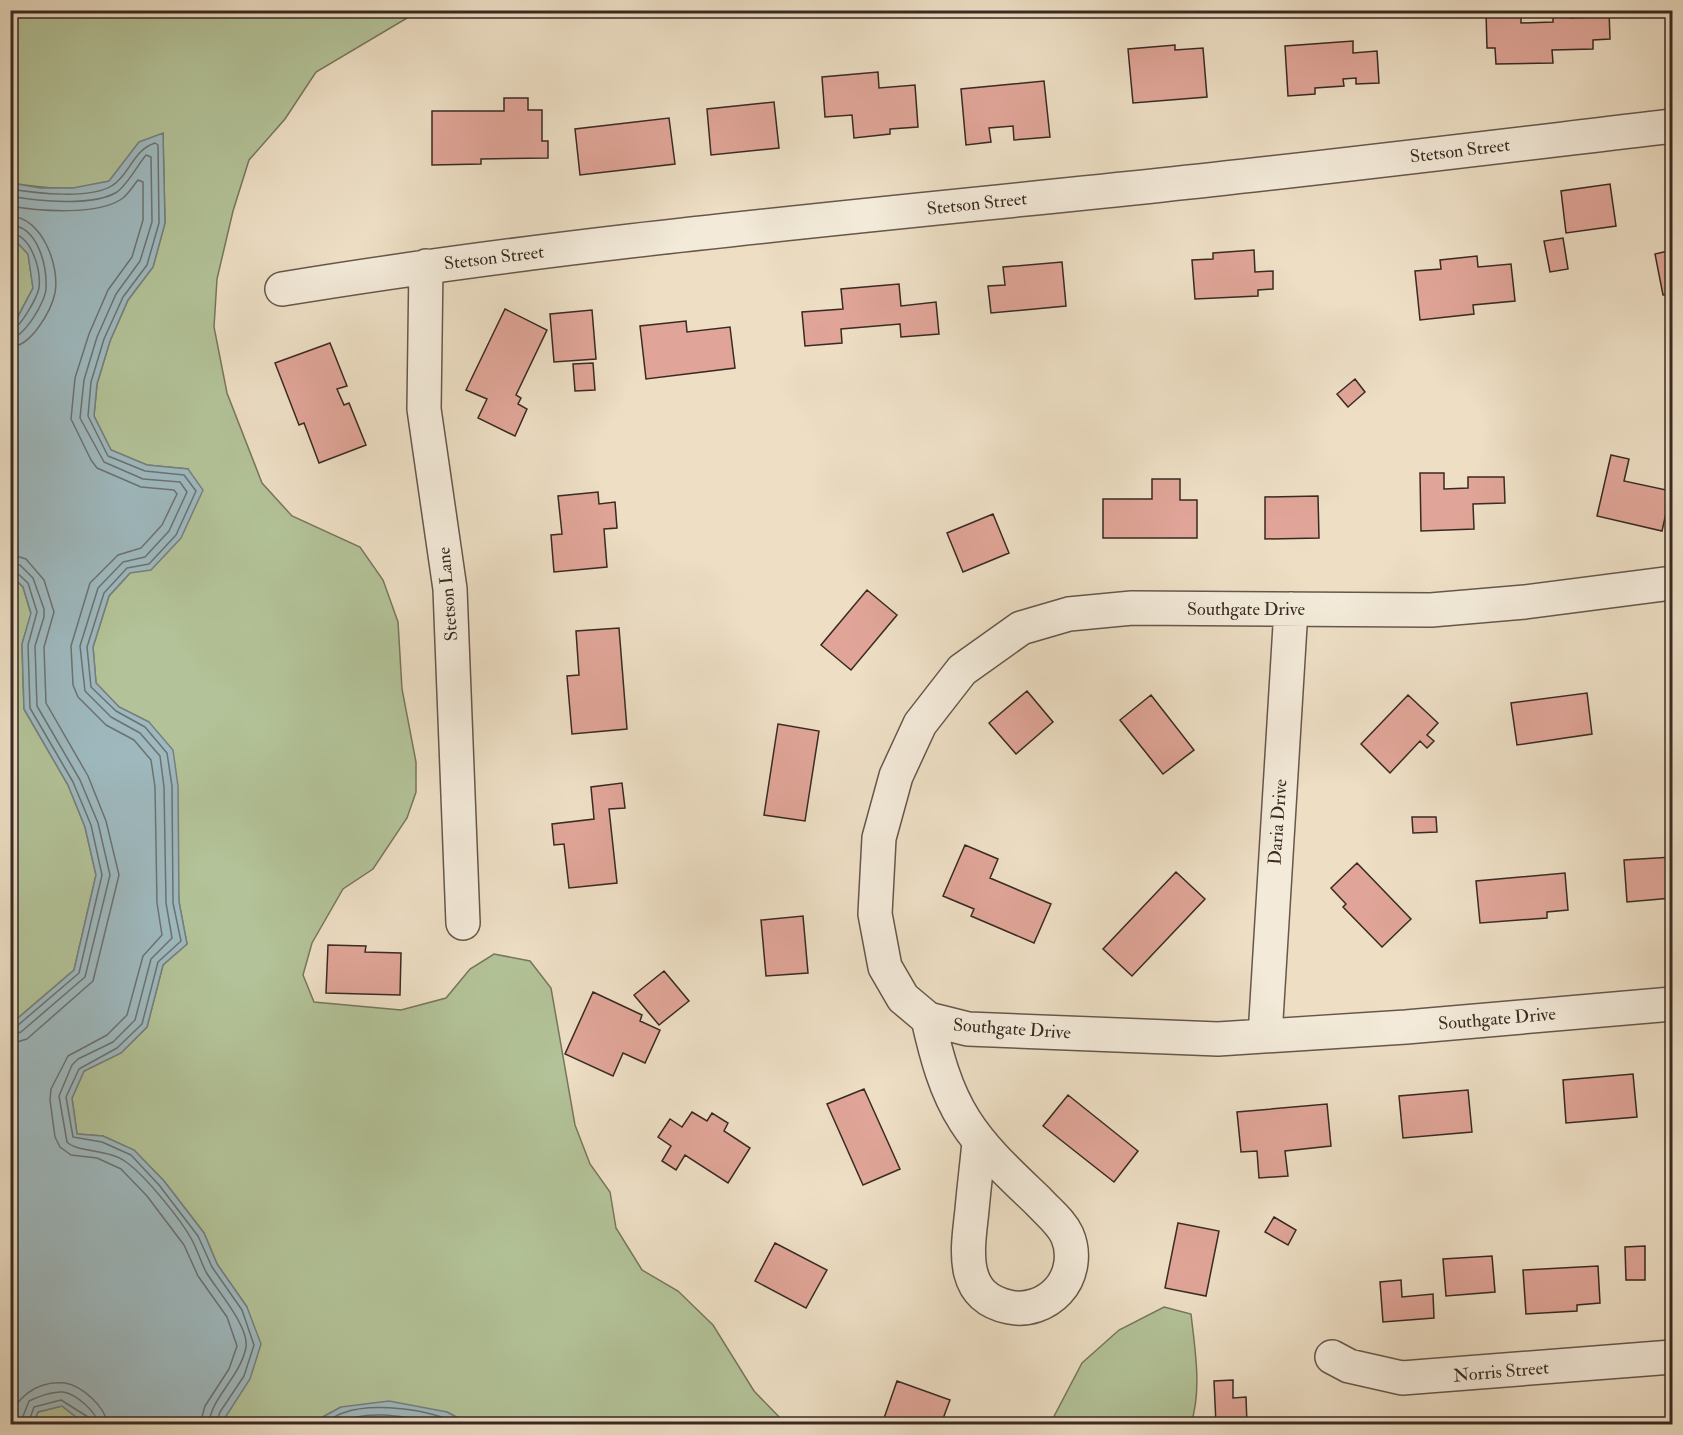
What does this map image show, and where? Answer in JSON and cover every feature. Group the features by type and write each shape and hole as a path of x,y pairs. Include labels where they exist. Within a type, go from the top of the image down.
{"street":[{"name":"Stetson Street","path":"282,289 426,266 825,219 1175,184 1672,126"},
{"name":"Stetson Lane","path":"426,266 424,409 450,589 463,923"},
{"name":"Southgate Drive","path":"1672,583 1525,602 1431,610 1132,608 1069,614 1022,628 962,670 920,724 896,776 879,838 875,914 885,968 903,998 928,1019 968,1029 1218,1039 1406,1028 1672,1004"},
{"name":"Daria Drive","path":"1265,1036 1291,609"},
{"path":"928,1019 943,1076 963,1118 979,1142 1056,1219 1068,1237 1071,1257 1066,1279 1053,1296 1035,1306 1013,1308 1003,1306 984,1294 972,1278 967,1256 979,1142"},
{"name":"Norris Street","path":"1332,1357 1358,1369 1402,1378 1672,1357"}],"green space":[{"path":"10,11 419,11 316,72 285,119 249,160 233,211 217,279 214,327 227,393 262,483 292,516 360,547 383,580 398,622 402,689 416,762 416,792 407,818 373,869 343,889 312,943 303,975 314,1002 401,1010 446,998 470,969 494,954 530,961 551,988 575,1125 590,1164 610,1192 616,1228 642,1270 678,1291 713,1325 754,1391 786,1424 469,1424 447,1412 341,1407 310,1424 221,1424 247,1307 217,1264 204,1233 164,1181 134,1150 103,1136 77,1134 72,1098 84,1071 121,1053 147,1027 163,965 187,944 179,902 177,863 149,722 119,707 96,683 93,647 109,596 130,573 188,469 147,465 111,450 94,416 97,384 110,341 128,300 153,267 165,223 163,134 125,170 102,184 62,188 11,183"},
{"path":"11,236 28,254 33,288 11,329"},
{"path":"10,575 23,587 31,614 22,644 24,709 68,785 85,827 96,875 74,970 11,1024"},
{"path":"1164,1307 1191,1314 1197,1383 1191,1424 1050,1424 1082,1363 1119,1330"},
{"path":"62,1406 85,1424 33,1424 38,1412"}],"water":[{"path":"163,133 165,223 153,267 128,300 110,341 97,384 94,416 111,450 147,465 188,469 203,490 181,538 151,570 130,573 109,596 93,647 96,683 119,707 149,722 173,750 178,786 179,902 187,944 163,965 147,1027 121,1053 84,1071 72,1098 77,1134 103,1136 134,1150 164,1181 204,1233 217,1264 247,1307 261,1344 250,1379 221,1424 85,1424 62,1406 38,1412 33,1424 11,1424 11,1024 74,970 96,875 85,827 68,785 24,709 22,644 31,613 23,587 11,575 11,330 33,288 28,254 11,236 11,183 40,188 73,188 109,181 139,142"},
{"path":"389,1401 447,1412 469,1424 310,1424 341,1407"}],"building":[{"path":"1592,10 1609,10 1610,39 1593,40 1593,49 1552,50 1553,63 1496,64 1495,48 1487,48 1486,12 1521,12 1521,23 1553,22 1553,12 1570,11 1570,18 1592,17"},
{"path":"1353,41 1353,53 1377,51 1379,83 1356,84 1356,78 1343,79 1344,86 1315,88 1315,94 1288,96 1285,46"},
{"path":"1175,45 1175,50 1203,48 1207,97 1133,103 1128,49"},
{"path":"878,72 879,88 915,85 918,127 890,129 890,134 854,138 852,115 825,117 822,77"},
{"path":"1044,81 1050,137 1014,140 1013,126 989,128 991,142 966,145 961,89"},
{"path":"504,98 528,98 528,110 542,110 542,141 548,141 548,158 481,159 481,164 432,165 432,111 504,111"},
{"path":"774,102 779,148 711,155 707,109"},
{"path":"669,118 675,164 580,175 575,129"},
{"path":"1667,183 1672,183 1672,202 1667,202"},
{"path":"1610,184 1616,226 1566,233 1561,191"},
{"path":"1563,238 1568,269 1550,272 1544,241"},
{"path":"1254,250 1255,272 1273,271 1273,289 1258,290 1258,296 1195,299 1192,260 1213,259 1213,253"},
{"path":"1672,250 1672,294 1663,295 1655,254"},
{"path":"1477,256 1478,267 1511,264 1515,301 1473,305 1474,314 1420,320 1415,271 1441,269 1440,260"},
{"path":"1062,262 1066,306 991,313 988,286 1005,285 1003,267"},
{"path":"899,284 901,306 936,302 939,334 901,337 900,324 841,329 842,343 805,346 802,312 843,309 841,289"},
{"path":"505,309 547,330 516,395 521,398 518,404 527,409 515,436 478,418 487,399 466,390"},
{"path":"592,310 596,359 554,362 550,314"},
{"path":"686,321 687,332 730,327 735,368 646,379 640,326"},
{"path":"330,343 347,386 337,389 344,405 349,403 366,445 319,463 304,423 299,425 275,363"},
{"path":"593,363 595,390 575,391 573,364"},
{"path":"1355,379 1365,392 1348,407 1337,394"},
{"path":"1611,455 1629,459 1624,481 1671,491 1662,531 1597,516"},
{"path":"1420,473 1444,473 1444,489 1468,488 1468,477 1504,477 1505,503 1473,504 1474,529 1421,531"},
{"path":"1152,479 1180,479 1180,500 1197,500 1197,538 1103,538 1103,499 1152,499"},
{"path":"598,492 599,504 615,502 617,528 604,529 607,567 554,572 551,535 562,534 558,496"},
{"path":"1318,496 1319,538 1265,539 1265,497"},
{"path":"993,514 1009,553 963,572 947,533"},
{"path":"867,590 897,615 851,670 821,645"},
{"path":"619,628 627,729 572,734 567,676 579,675 576,631"},
{"path":"1027,691 1053,722 1016,754 989,723"},
{"path":"1587,693 1592,734 1517,745 1511,703"},
{"path":"1151,695 1194,750 1163,774 1120,720"},
{"path":"1408,695 1438,723 1427,735 1434,741 1427,748 1420,741 1390,773 1361,744"},
{"path":"778,724 819,731 805,821 764,815"},
{"path":"622,783 625,808 609,809 617,883 569,888 564,844 554,845 552,824 594,819 591,787"},
{"path":"1412,817 1436,817 1437,832 1413,833"},
{"path":"965,845 998,859 990,878 1051,904 1034,943 971,916 974,909 943,896"},
{"path":"1672,857 1672,898 1627,902 1624,860"},
{"path":"1357,863 1411,919 1382,947 1343,907 1346,904 1331,888"},
{"path":"1176,872 1205,899 1132,976 1103,949"},
{"path":"1565,873 1568,910 1547,912 1547,918 1480,923 1476,881"},
{"path":"803,916 808,973 766,976 761,920"},
{"path":"328,945 366,946 365,952 401,953 400,995 326,993"},
{"path":"664,971 689,1001 659,1025 634,995"},
{"path":"593,992 642,1015 640,1021 660,1030 645,1063 623,1053 613,1076 565,1054"},
{"path":"1633,1074 1637,1117 1566,1123 1563,1080"},
{"path":"864,1089 900,1169 863,1185 827,1104"},
{"path":"1468,1090 1472,1132 1403,1138 1399,1096"},
{"path":"1068,1095 1138,1151 1114,1182 1043,1126"},
{"path":"1327,1104 1331,1146 1285,1151 1288,1176 1259,1178 1257,1151 1241,1152 1237,1112"},
{"path":"692,1112 707,1121 712,1113 728,1123 724,1131 750,1148 728,1183 685,1155 676,1170 662,1161 671,1146 658,1137 670,1119 682,1127"},
{"path":"1274,1217 1296,1230 1288,1245 1265,1232"},
{"path":"1178,1223 1219,1231 1206,1296 1165,1288"},
{"path":"1666,1238 1672,1238 1672,1301 1666,1301"},
{"path":"775,1243 827,1270 806,1308 755,1281"},
{"path":"1645,1246 1645,1280 1626,1280 1625,1247"},
{"path":"1492,1256 1495,1292 1446,1296 1443,1259"},
{"path":"1598,1266 1600,1303 1577,1305 1577,1311 1526,1314 1523,1270"},
{"path":"1401,1280 1402,1297 1433,1294 1434,1318 1383,1322 1380,1282"},
{"path":"1233,1380 1233,1398 1246,1397 1247,1424 1216,1424 1214,1381"},
{"path":"897,1381 950,1400 941,1424 891,1424 883,1421"}]}
